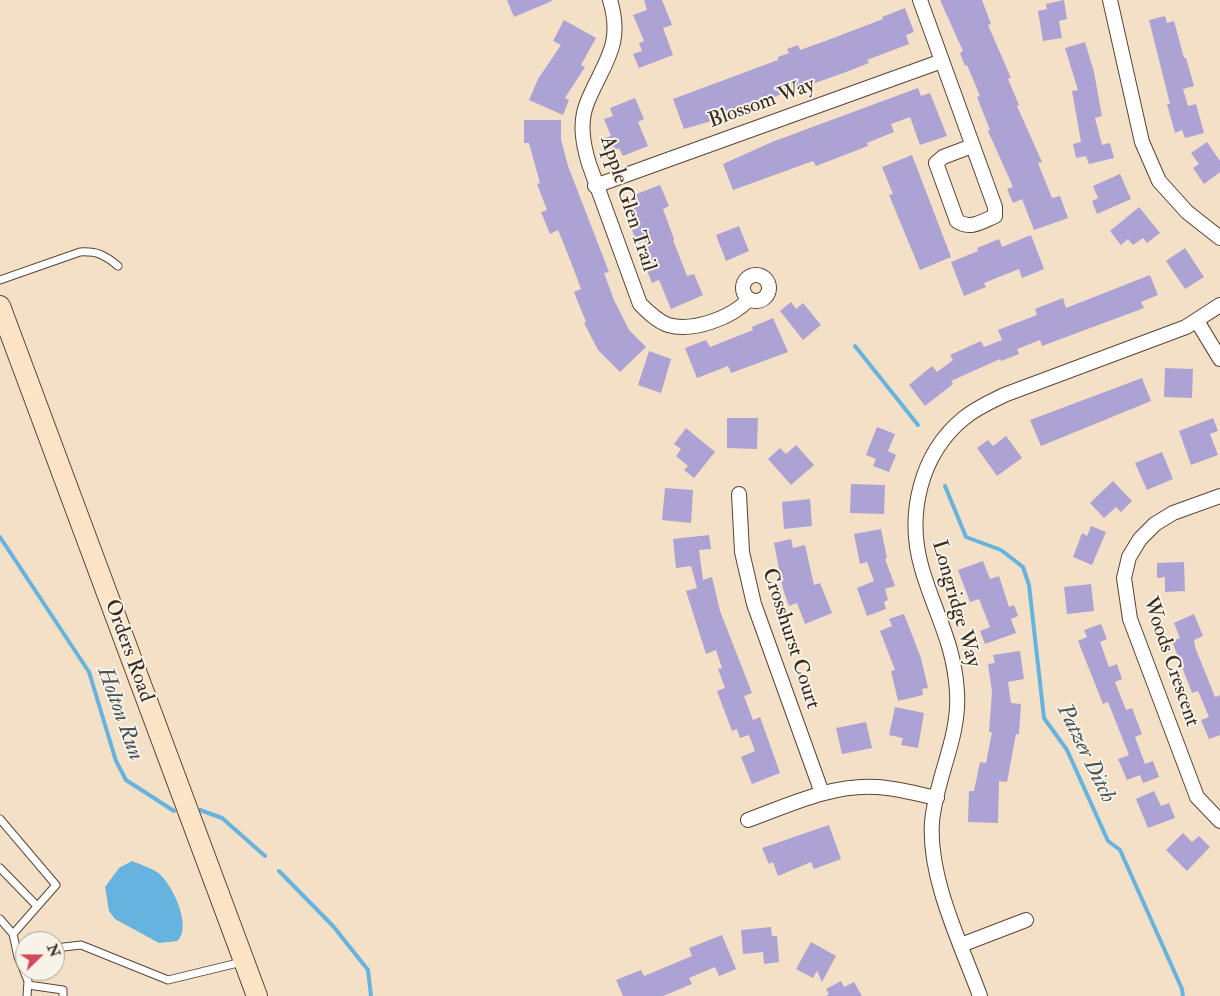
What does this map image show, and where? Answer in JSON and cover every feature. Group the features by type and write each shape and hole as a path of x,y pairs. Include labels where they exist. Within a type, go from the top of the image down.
{"street":[{"name":"Apple Glen Trail","path":"610,0 615,19 613,49 587,103 582,127 585,150 596,185 633,289 640,304 654,317 667,324 688,327 741,308 748,299"},
{"path":"920,0 995,207 994,216 970,226 964,226 957,222 936,163 942,157 972,146"},
{"path":"1110,0 1142,142 1159,181 1187,212 1220,238"},
{"name":"Blossom Way","path":"596,185 942,61"},
{"name":"Longridge Way","path":"980,996 961,945 936,866 932,822 954,734 957,694 955,666 949,639 922,569 915,534 916,499 928,464 946,435 964,417 983,405 1004,395 1135,348 1198,321 1220,305"},
{"name":"Orders Road","path":"0,306 258,996"},
{"path":"1198,321 1220,359"},
{"name":"Crosshurst Court","path":"739,494 742,552 754,604 822,792"},
{"name":"Woods Crescent","path":"1220,496 1173,513 1155,524 1140,539 1129,557 1124,578 1130,619 1197,797 1220,821"},
{"path":"748,820 822,792 877,787 937,798"},
{"path":"961,945 1026,920"}],"lane":[{"path":"0,280 80,252 93,251 106,256 118,266"},
{"path":"0,819 56,885 12,934"},
{"path":"0,868 37,906"},
{"path":"0,919 12,934 15,941"},
{"path":"65,947 81,945 168,980 228,967 244,961"},
{"path":"27,981 27,996"},
{"path":"28,985 63,990 63,996"}],"water":[{"path":"132,861 157,872 169,885 182,916 183,926 177,941 159,943 115,919 109,911 105,887 119,868"}],"building":[{"path":"507,0 551,0 552,1 514,17"},
{"path":"644,0 662,0 672,25 663,28 673,55 639,68 633,54 642,51 639,43 644,41 633,15 647,10"},
{"path":"940,0 982,0 991,24 988,25 1011,78 1008,79 1019,105 1017,106 1042,162 1038,163 1052,198 1060,196 1068,218 1034,230 1022,199 1013,203 1007,189 1013,187 988,131 990,130 977,97 980,96 967,65 965,66 960,53 963,51"},
{"path":"1064,0 1067,19 1059,21 1062,38 1043,41 1038,11 1047,9 1046,4"},
{"path":"905,8 914,32 906,35 909,44 867,60 869,63 790,92 790,90 739,113 684,129 673,99 778,60 778,57 789,53 787,49 798,45 800,50 883,19 882,17"},
{"path":"1165,16 1167,23 1174,21 1194,86 1183,89 1188,106 1196,104 1204,133 1185,138 1182,130 1175,133 1167,104 1170,104 1149,20"},
{"path":"564,20 596,38 581,65 585,67 565,98 569,100 563,115 529,100 538,79 561,45 553,41"},
{"path":"1085,42 1094,72 1102,116 1095,118 1102,145 1110,143 1114,158 1089,164 1086,156 1076,158 1073,144 1081,142 1072,91 1078,90 1065,48"},
{"path":"918,88 921,96 930,93 947,136 920,145 910,117 891,124 894,132 867,143 868,146 816,166 813,161 733,190 723,164 772,142"},
{"path":"635,98 644,119 638,122 648,146 623,156 619,148 611,152 605,138 611,136 604,119 613,116 610,108"},
{"path":"524,120 561,120 561,139 568,166 609,272 604,273 614,300 629,330 646,347 620,372 598,350 584,323 586,322 574,292 581,289 571,262 558,230 550,234 541,212 547,210 537,184 540,183 529,143 524,143"},
{"path":"1207,142 1220,161 1220,172 1204,184 1193,168 1199,164 1191,153"},
{"path":"912,155 951,257 920,270 889,195 893,194 882,167"},
{"path":"1120,174 1131,199 1097,214 1092,201 1098,198 1093,186"},
{"path":"660,185 669,206 663,209 687,276 694,274 703,295 671,309 659,280 652,283 643,261 652,258 645,241 637,244 632,230 638,228 629,206 637,202 634,195"},
{"path":"1139,207 1160,233 1147,243 1143,238 1133,245 1128,239 1121,245 1110,231"},
{"path":"739,226 749,251 726,261 716,235"},
{"path":"1031,235 1044,269 1022,278 1019,269 984,283 986,287 964,296 951,262 978,251 977,248 999,239 1002,247"},
{"path":"1185,248 1204,277 1185,289 1166,261"},
{"path":"1150,275 1158,295 1141,302 1144,308 1042,346 1040,340 1017,349 1019,354 1001,361 1000,359 951,381 953,384 925,406 909,385 932,366 937,372 953,360 950,355 981,341 984,347 1002,340 998,330 1037,315 1035,309 1063,298 1066,308"},
{"path":"791,302 796,309 803,303 821,325 803,340 780,311"},
{"path":"773,318 788,352 731,373 728,366 697,378 685,348 706,340 710,347 753,330 752,327"},
{"path":"649,351 671,359 661,393 638,385"},
{"path":"1165,368 1193,369 1192,398 1164,397"},
{"path":"1142,378 1151,401 1041,446 1030,420"},
{"path":"727,418 758,418 757,449 727,448"},
{"path":"1213,418 1218,431 1210,434 1218,455 1191,465 1179,431"},
{"path":"877,427 895,434 888,451 896,455 889,472 873,466 876,459 866,455"},
{"path":"686,428 715,452 694,478 684,470 688,466 676,456 681,449 674,444"},
{"path":"1006,436 1022,458 997,476 977,448 988,440 993,446"},
{"path":"796,445 814,465 791,485 768,459 780,448 786,454"},
{"path":"1162,452 1173,479 1147,490 1135,463"},
{"path":"1113,481 1132,501 1121,512 1116,507 1104,518 1090,503"},
{"path":"851,484 885,485 884,514 850,513"},
{"path":"665,488 693,490 691,523 662,520"},
{"path":"810,499 812,526 784,529 782,502"},
{"path":"1091,526 1106,532 1092,565 1073,557 1082,533 1087,536"},
{"path":"881,529 887,558 885,559 895,586 885,589 888,600 884,602 886,609 867,616 857,588 874,581 867,562 860,564 854,534"},
{"path":"709,535 711,549 699,550 703,580 712,577 720,611 752,693 744,696 753,720 760,717 780,773 752,784 741,757 755,751 749,735 740,738 737,729 732,731 717,691 725,688 718,669 722,668 716,650 706,654 686,591 697,588 691,566 676,568 673,539"},
{"path":"791,539 793,548 805,545 814,585 820,583 832,613 805,624 797,603 789,606 783,589 774,543"},
{"path":"983,561 990,579 999,576 1009,607 1014,605 1018,616 1011,619 1016,633 985,644 980,631 990,627 979,599 970,602 958,570"},
{"path":"1184,562 1185,591 1165,592 1165,577 1157,578 1157,563"},
{"path":"1091,584 1094,611 1067,614 1064,587"},
{"path":"904,614 921,658 928,688 922,689 923,695 898,701 891,671 895,670 880,631 892,626 889,619"},
{"path":"1194,614 1203,636 1194,640 1195,647 1215,697 1220,695 1220,735 1209,739 1201,720 1209,717 1198,691 1192,693 1172,641 1180,638 1174,623"},
{"path":"1101,624 1107,639 1100,642 1109,667 1117,664 1122,679 1115,682 1126,710 1132,708 1142,734 1135,737 1145,764 1153,761 1159,777 1143,783 1140,775 1127,780 1118,759 1129,755 1108,702 1103,704 1078,641 1087,637 1084,630"},
{"path":"1020,651 1024,679 1008,682 1011,703 1021,704 1019,734 1016,734 1007,782 999,781 998,823 968,822 969,791 974,791 980,762 986,763 992,732 989,732 992,692 988,664 995,663 993,655"},
{"path":"895,707 924,713 918,748 901,745 903,738 889,735"},
{"path":"866,722 872,748 842,754 836,728"},
{"path":"1154,791 1161,806 1169,803 1175,818 1148,828 1136,799"},
{"path":"829,825 841,859 814,869 811,862 778,876 773,862 769,864 762,848"},
{"path":"1183,833 1192,842 1199,836 1210,847 1187,871 1166,850"},
{"path":"771,927 772,936 777,936 779,962 764,964 763,952 743,954 741,930"},
{"path":"722,935 736,969 719,976 715,967 689,978 692,984 663,996 623,996 616,980 641,970 644,976 692,956 689,948"},
{"path":"811,942 836,956 822,982 817,971 813,978 796,969"},
{"path":"841,981 844,987 854,982 862,996 826,996 829,994 826,989"}],"waterway":[{"name":"Patzer Ditch","path":"855,346 918,425"},
{"name":"Patzer Ditch","path":"945,486 966,537 1001,550 1023,567 1029,585 1044,718 1067,750 1108,841 1120,850 1182,989 1183,996"},
{"name":"Holton Run","path":"0,537 89,672 116,761 126,780 174,811"},
{"name":"Holton Run","path":"200,810 222,818 265,856"},
{"name":"Holton Run","path":"279,871 333,926 368,970 371,996"}]}
